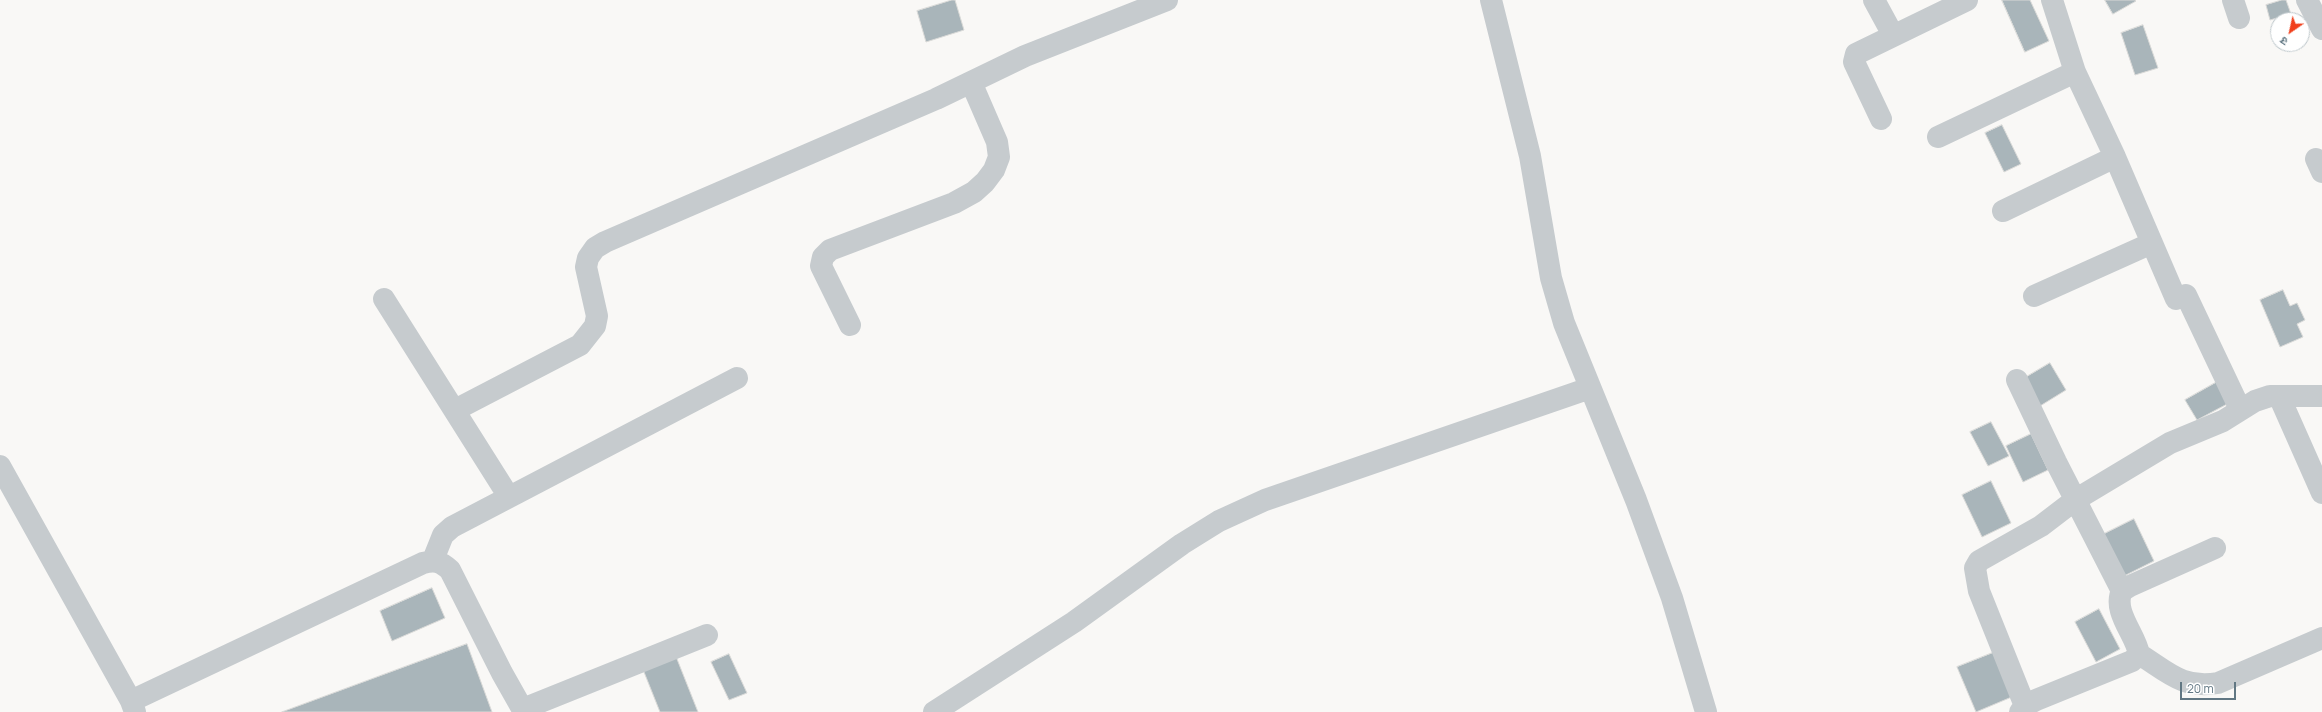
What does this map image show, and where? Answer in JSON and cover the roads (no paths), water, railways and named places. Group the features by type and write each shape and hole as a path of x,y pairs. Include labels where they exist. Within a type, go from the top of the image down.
{"street":[{"path":"455,410 580,345 595,326 597,316 586,267 588,258 595,248 605,242 936,100 1024,56 1167,0"},
{"path":"1491,0 1530,156 1551,278 1564,324 1636,500 1669,591 1706,712"},
{"path":"1874,0 1893,35"},
{"path":"1881,119 1854,62 1854,57 1859,52 1966,0"},
{"path":"2052,0 2075,72 2115,157 2152,243 2240,409"},
{"path":"2307,0 2322,29"},
{"path":"1938,137 2075,72"},
{"path":"850,325 821,266 823,257 830,250 954,203 974,192 994,170 999,157 997,142 971,82"},
{"path":"2003,211 2115,157"},
{"path":"2034,296 2152,243"},
{"path":"384,298 509,497"},
{"path":"433,560 443,535 452,527 737,378"},
{"path":"2017,380 2075,500 2122,591 2119,604 2137,644 2139,654 2186,683 2200,686 2218,683 2322,638"},
{"path":"934,712 1074,622 1138,574 1219,521 1265,500 1590,388"},
{"path":"2279,396 2322,493"},
{"path":"2139,654 2132,661 2022,709 1979,591 1975,568 1980,561 2041,526 2075,500 2170,443 2223,421 2240,409 2264,397 2322,396"},
{"path":"0,466 133,706 416,566 433,560 441,562 450,570 502,673 524,710 707,635"},
{"path":"2122,591 2215,548"}]}
